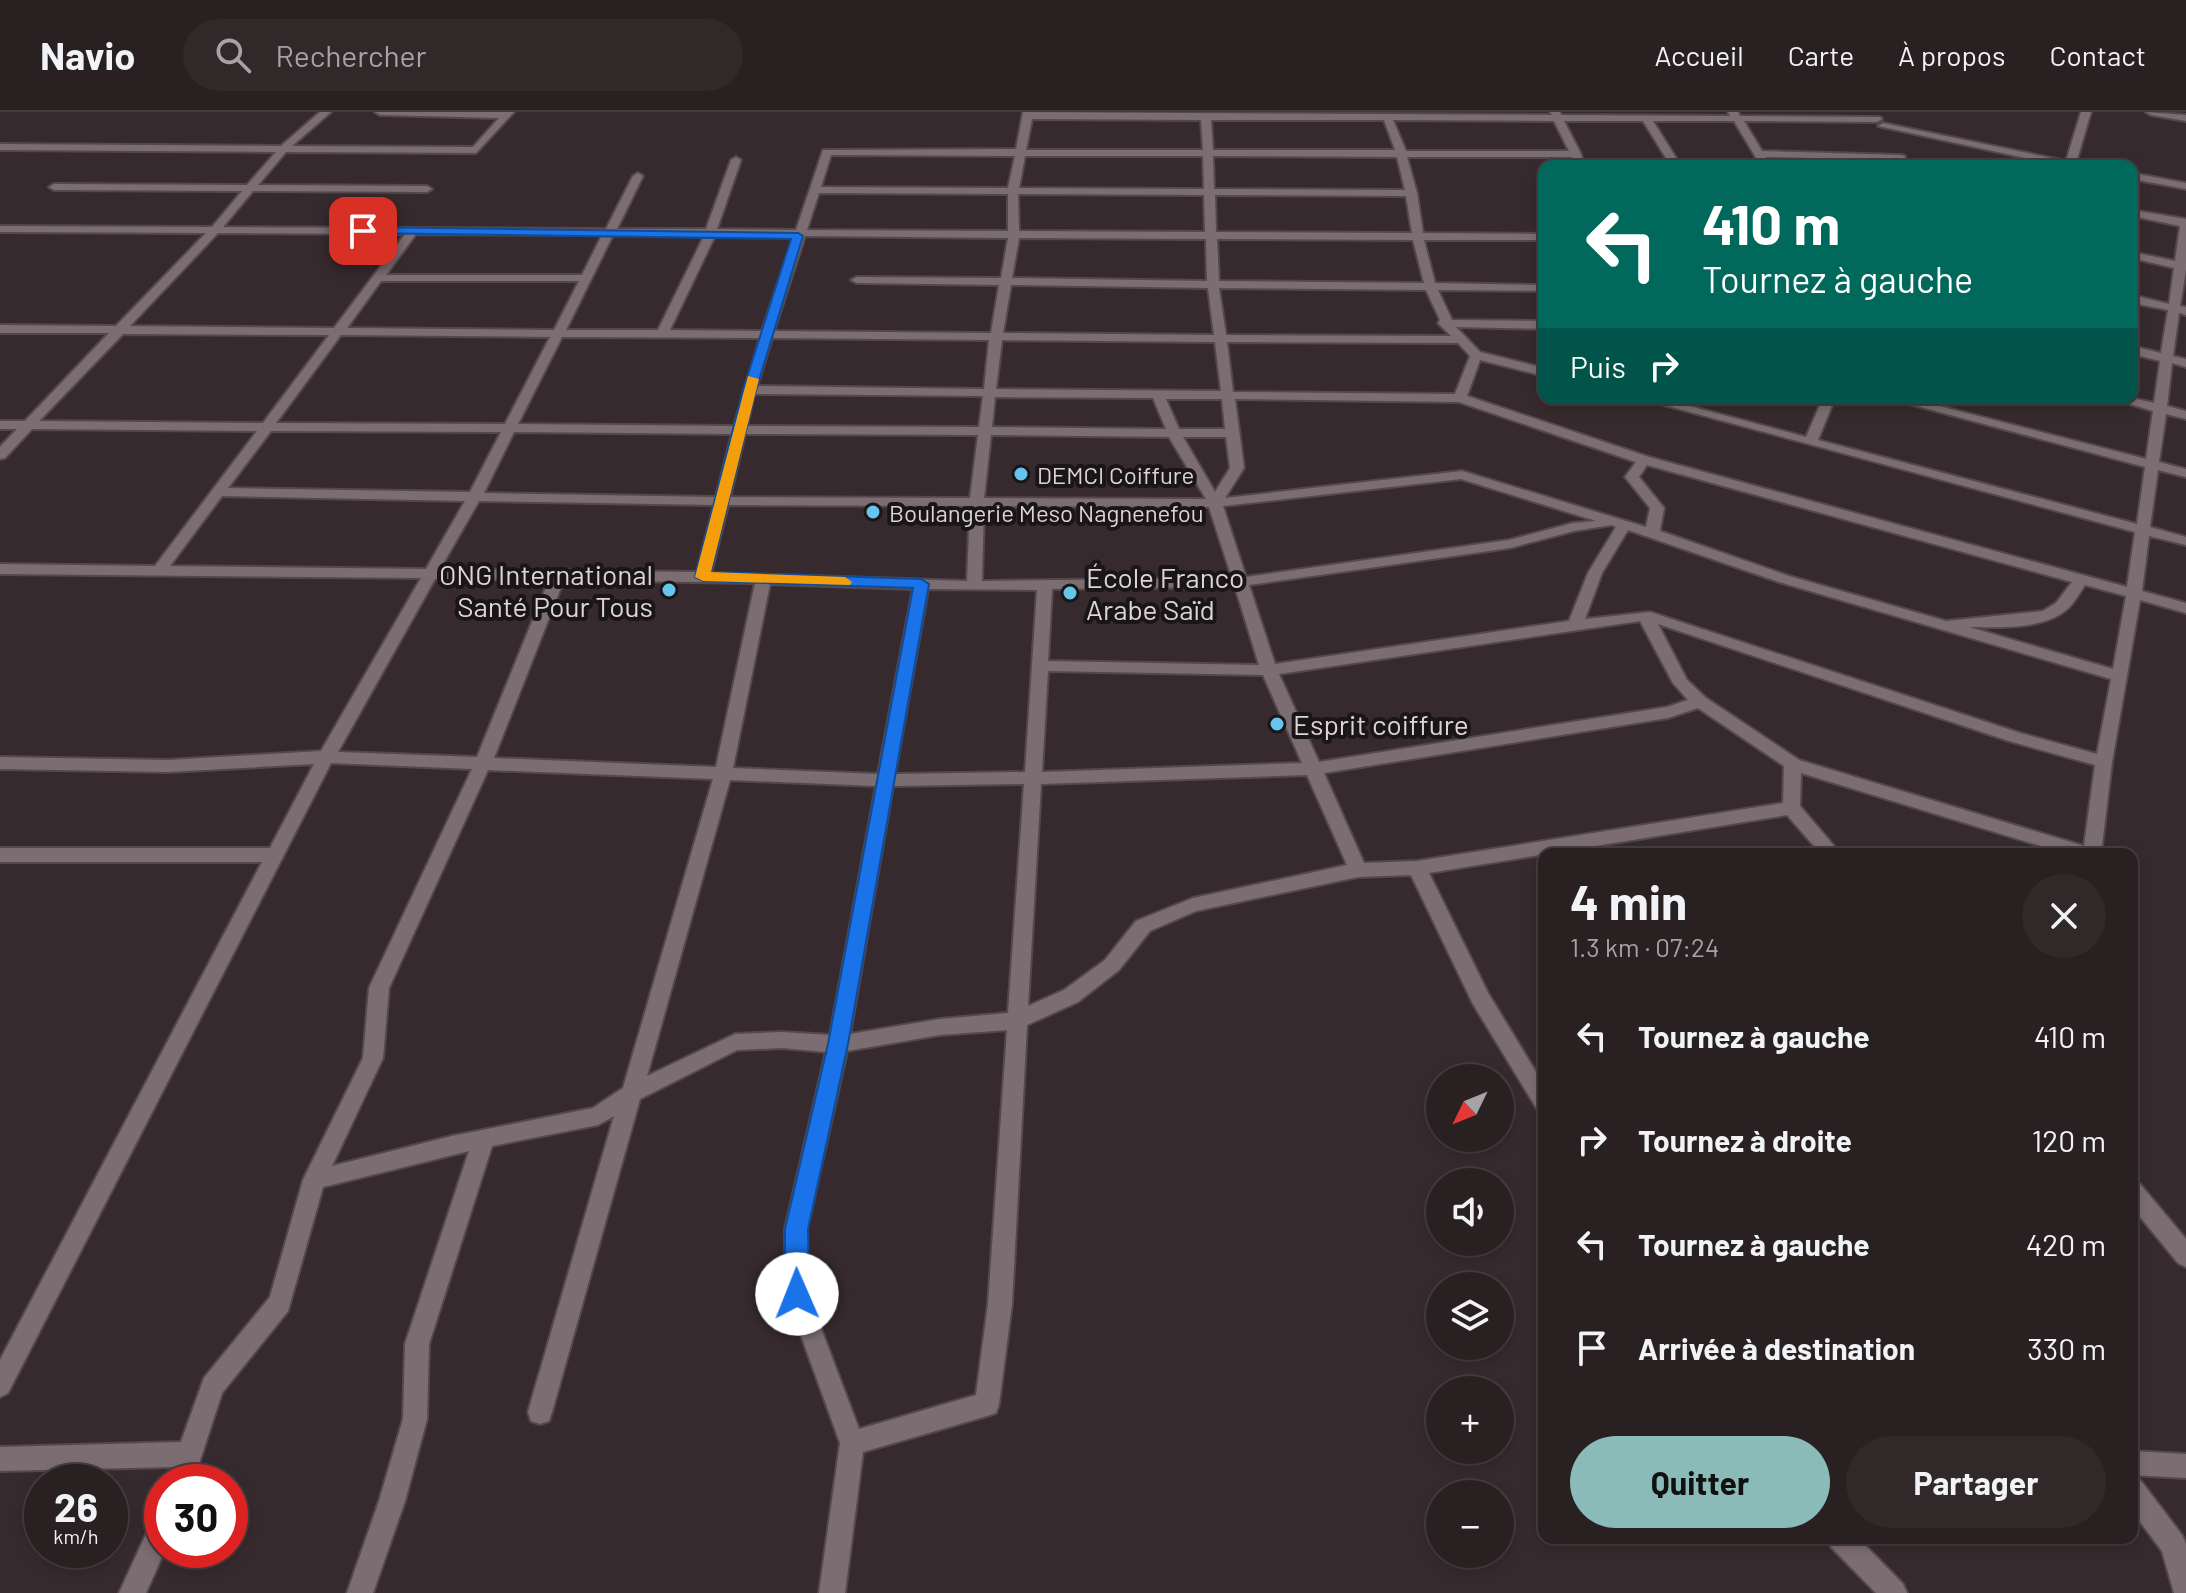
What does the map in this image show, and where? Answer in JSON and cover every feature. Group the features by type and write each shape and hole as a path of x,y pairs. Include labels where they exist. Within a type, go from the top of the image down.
{"street":[{"path":"0,455 214,231 285,147 326,112"},
{"path":"380,112 508,114"},
{"path":"2075,160 2086,112"},
{"path":"2151,112 2186,118"},
{"path":"0,157 6,147 476,150 508,114"},
{"path":"974,586 977,502 996,336 1014,236 1013,191 1028,114 1556,115 1646,118 1735,115 1878,119 2053,160"},
{"path":"1206,115 1213,283 1237,468 1215,503"},
{"path":"1387,115 1412,193 1418,238 1430,286 1444,323 1457,340 1476,355 1538,370"},
{"path":"1556,115 1578,160"},
{"path":"1735,115 1762,160"},
{"path":"1646,118 1672,160"},
{"path":"1878,119 1889,137"},
{"path":"1895,147 1903,160"},
{"path":"703,577 749,390 827,152 1576,154"},
{"path":"1758,154 1868,160"},
{"path":"662,334 710,234 736,160"},
{"path":"0,1385 326,757 475,496 556,334 613,231 638,176"},
{"path":"2138,177 2186,186"},
{"path":"54,187 427,189"},
{"path":"817,190 1412,193"},
{"path":"2091,848 2134,594 2166,358 2180,310 2186,223 2138,214"},
{"path":"1,230 613,231 798,236 1211,238 1538,237"},
{"path":"159,571 336,330 413,231"},
{"path":"2138,256 2183,266"},
{"path":"376,278 587,278"},
{"path":"857,280 1538,288"},
{"path":"2138,300 2180,310"},
{"path":"1444,323 1538,325"},
{"path":"0,329 1457,340"},
{"path":"2138,351 2186,363"},
{"path":"1460,398 1476,355"},
{"path":"749,390 1460,398 1644,460 2186,608"},
{"path":"1158,395 1174,433 1215,503 1269,670 1358,870"},
{"path":"1667,404 2186,541"},
{"path":"1811,441 1826,404"},
{"path":"1916,404 2186,473"},
{"path":"2138,404 2186,415"},
{"path":"0,425 740,427 985,434 1232,433"},
{"path":"1644,460 1632,477 1657,508 1652,533"},
{"path":"217,492 722,501 1215,503 1462,475 1652,533 1784,579 2120,676"},
{"path":"0,569 559,574 974,586 1240,582 1510,544 1573,527 1618,524"},
{"path":"1575,625 1618,524"},
{"path":"186,1464 212,1386 280,1303 314,1180 373,1058 379,988 483,763 559,574"},
{"path":"540,1412 723,775 763,579"},
{"path":"1936,624 2034,618 2059,609 2081,580"},
{"path":"832,1593 852,1443 797,1294 796,1229 838,1044 921,584"},
{"path":"852,1443 987,1404 1000,1304 1045,585"},
{"path":"1645,615 1681,683 1700,702 1793,764 2070,848"},
{"path":"1039,666 1269,670 1645,615 2015,737 2104,762"},
{"path":"0,763 168,766 326,757 886,780 1314,769 1668,712 1700,702"},
{"path":"1793,764 1791,808 1827,848"},
{"path":"1542,848 1791,808"},
{"path":"314,1180 598,1116 632,1093 735,1042 782,1040 838,1044 940,1027 1016,1021 1071,996 1112,965 1143,926 1193,905 1358,870 1417,868 1538,849"},
{"path":"0,855 275,855"},
{"path":"1417,868 1480,998 1538,1093"},
{"path":"360,1593 392,1501 415,1419 417,1344 483,1141"},
{"path":"2138,1198 2186,1256"},
{"path":"0,1459 189,1454"},
{"path":"2138,1463 2186,1466"},
{"path":"2138,1498 2173,1544 2186,1589"},
{"path":"1846,1544 1894,1593"},
{"path":"132,1593 144,1567"}],"slow traffic":[{"path":"752,379 703,577 845,582"}],"place":[{"name":"DEMCI Coiffure","path":"1021,474"},
{"name":"Boulangerie Meso Nagnenefou","path":"873,512"},
{"name":"ONG International Santé Pour Tous","path":"669,590"},
{"name":"École Franco Arabe Saïd","path":"1070,593"},
{"name":"Esprit coiffure","path":"1277,724"}],"route":[{"path":"363,231 613,231 798,236 749,390 703,577 921,584 838,1044 796,1229 797,1294"}]}
